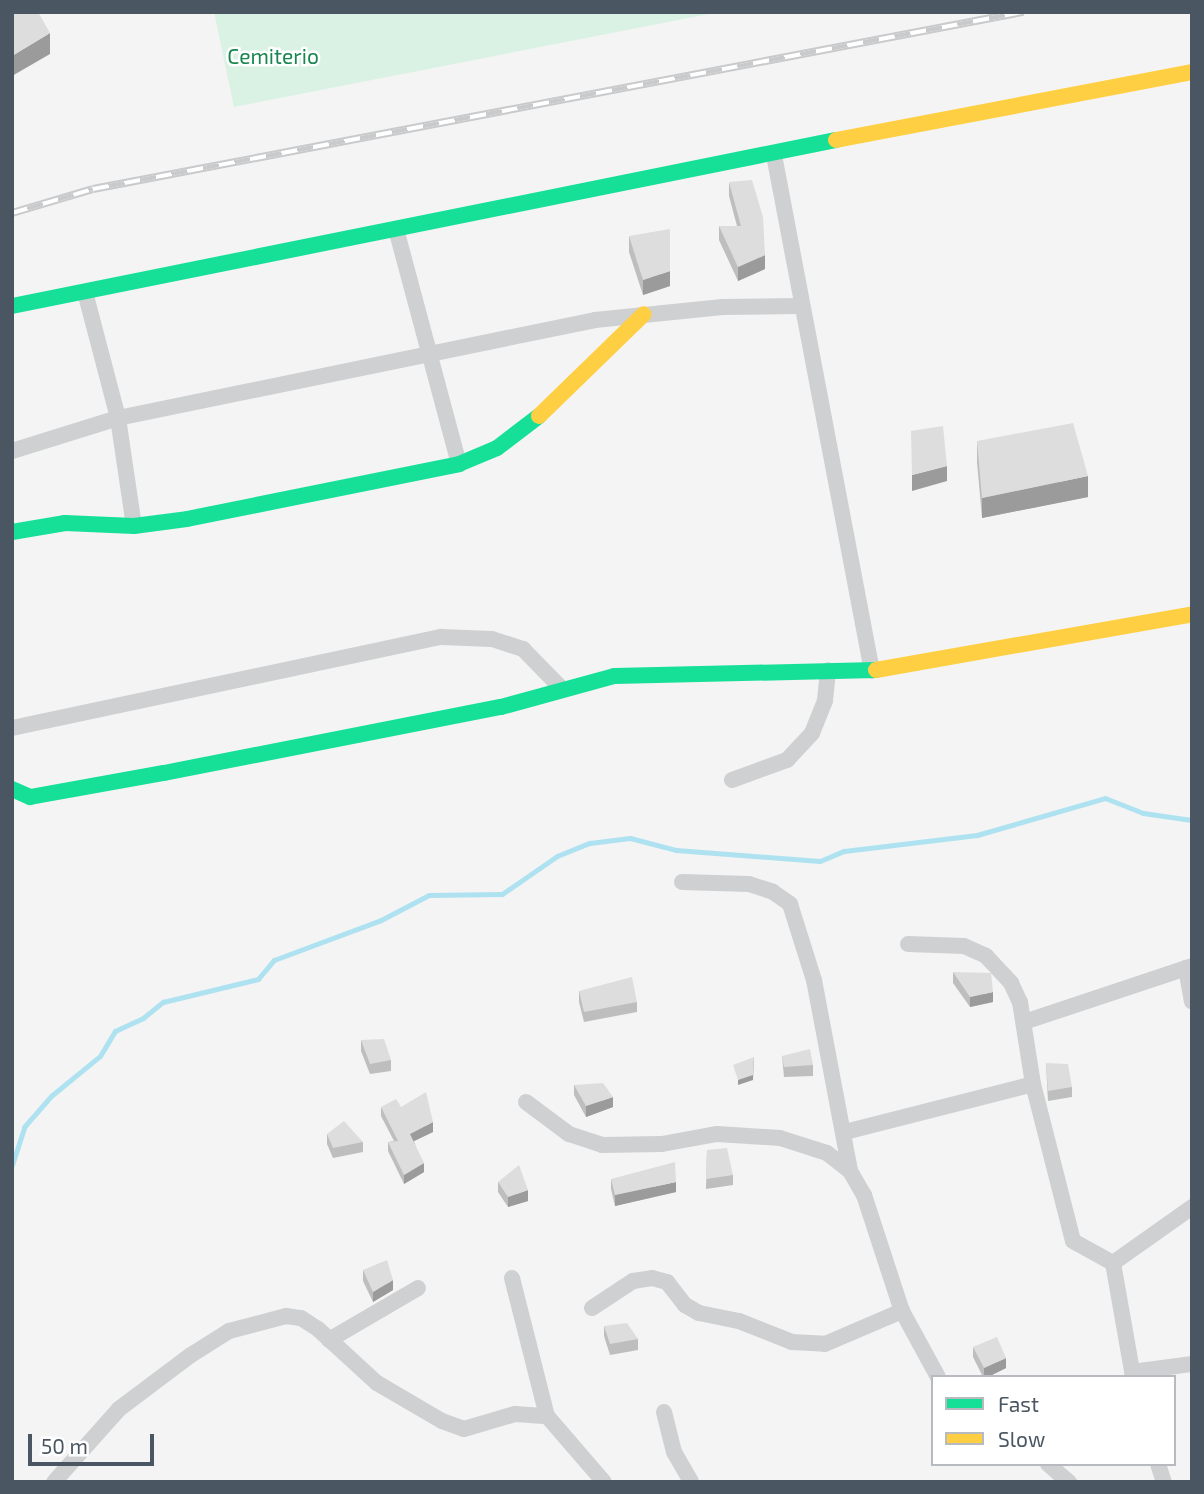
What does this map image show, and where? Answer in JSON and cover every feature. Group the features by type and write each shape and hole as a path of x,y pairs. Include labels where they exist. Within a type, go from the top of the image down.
{"street":[{"path":"12,306 396,229 558,193 774,155 1192,72"},
{"path":"774,155 872,671"},
{"path":"396,229 459,464"},
{"path":"85,292 118,418 134,526"},
{"path":"12,451 118,418 428,353 644,314 802,306"},
{"path":"12,532 65,523 134,526 267,505 459,464 497,449 559,400 644,314"},
{"path":"12,789 30,797 164,773 501,707 561,688 614,676 872,671 1192,614"},
{"path":"12,728 441,637 492,639 523,649 561,688"},
{"path":"732,780 787,760 812,733 825,700 828,670"},
{"path":"682,882 748,884 773,891 790,904 814,980 845,1132 850,1171"},
{"path":"908,944 941,942 986,956 1011,983 1024,1022 1034,1084 1073,1241 1113,1263"},
{"path":"1024,1022 1189,967 1192,1001"},
{"path":"845,1132 1034,1084"},
{"path":"526,1102 569,1134 602,1145 662,1144 717,1134 780,1138 827,1153 850,1171 864,1195 902,1311 937,1375"},
{"path":"1113,1263 1192,1206"},
{"path":"1113,1263 1133,1374 1192,1364"},
{"path":"512,1278 547,1416 604,1482"},
{"path":"592,1308 633,1281 652,1278 667,1282 685,1305 699,1312 739,1321 792,1342 825,1344 902,1311"},
{"path":"329,1340 418,1288"},
{"path":"54,1482 118,1409 229,1331 286,1316 301,1318 377,1384 442,1421 464,1429 515,1414 547,1416"},
{"path":"664,1412 674,1452 691,1482"},
{"path":"1050,1466 1069,1482"}],"green space":[{"name":"Cemiterio","path":"214,12 719,12 234,107"}],"building":[{"path":"12,12 38,12 50,33 12,56"},
{"path":"752,180 763,217 765,255 738,267 719,226 741,226 729,182"},
{"path":"670,229 670,271 643,280 629,236"},
{"path":"1073,423 1088,476 982,498 977,441"},
{"path":"943,426 947,466 912,475 911,431"},
{"path":"953,972 991,973 993,992 970,997"},
{"path":"632,977 637,1002 584,1012 579,991"},
{"path":"384,1039 391,1060 370,1064 361,1040"},
{"path":"810,1049 813,1065 784,1067 782,1056"},
{"path":"754,1057 753,1075 738,1080 733,1065"},
{"path":"1046,1063 1068,1064 1072,1087 1048,1091"},
{"path":"603,1083 613,1097 586,1106 574,1085"},
{"path":"426,1092 433,1122 410,1134 424,1163 404,1175 388,1142 398,1141 381,1107 396,1099 401,1107"},
{"path":"344,1121 363,1142 333,1148 327,1134"},
{"path":"727,1148 733,1175 706,1179 707,1150"},
{"path":"675,1162 676,1182 615,1195 611,1179"},
{"path":"519,1165 528,1190 508,1197 498,1182"},
{"path":"387,1260 393,1280 373,1292 363,1270"},
{"path":"627,1323 638,1339 610,1344 604,1326"},
{"path":"997,1337 1006,1358 984,1368 973,1347"}],"waterway":[{"path":"12,1165 24,1127 51,1096 100,1056 115,1031 143,1018 163,1002 258,979 274,960 381,920 429,895 502,894 557,856 590,843 630,838 676,850 820,861 844,851 977,835 1105,798 1143,813 1192,820"}],"railway":[{"path":"12,213 93,189 1023,12"}],"traffic: fast":[{"path":"12,306 836,140"},
{"path":"12,532 65,523 134,526 187,519 459,464 497,448 539,416"},
{"path":"12,789 30,797 164,773 501,707 614,676 876,670"}],"traffic: slow":[{"path":"836,140 1192,72"},
{"path":"539,416 644,314"},
{"path":"876,670 1192,614"}]}
